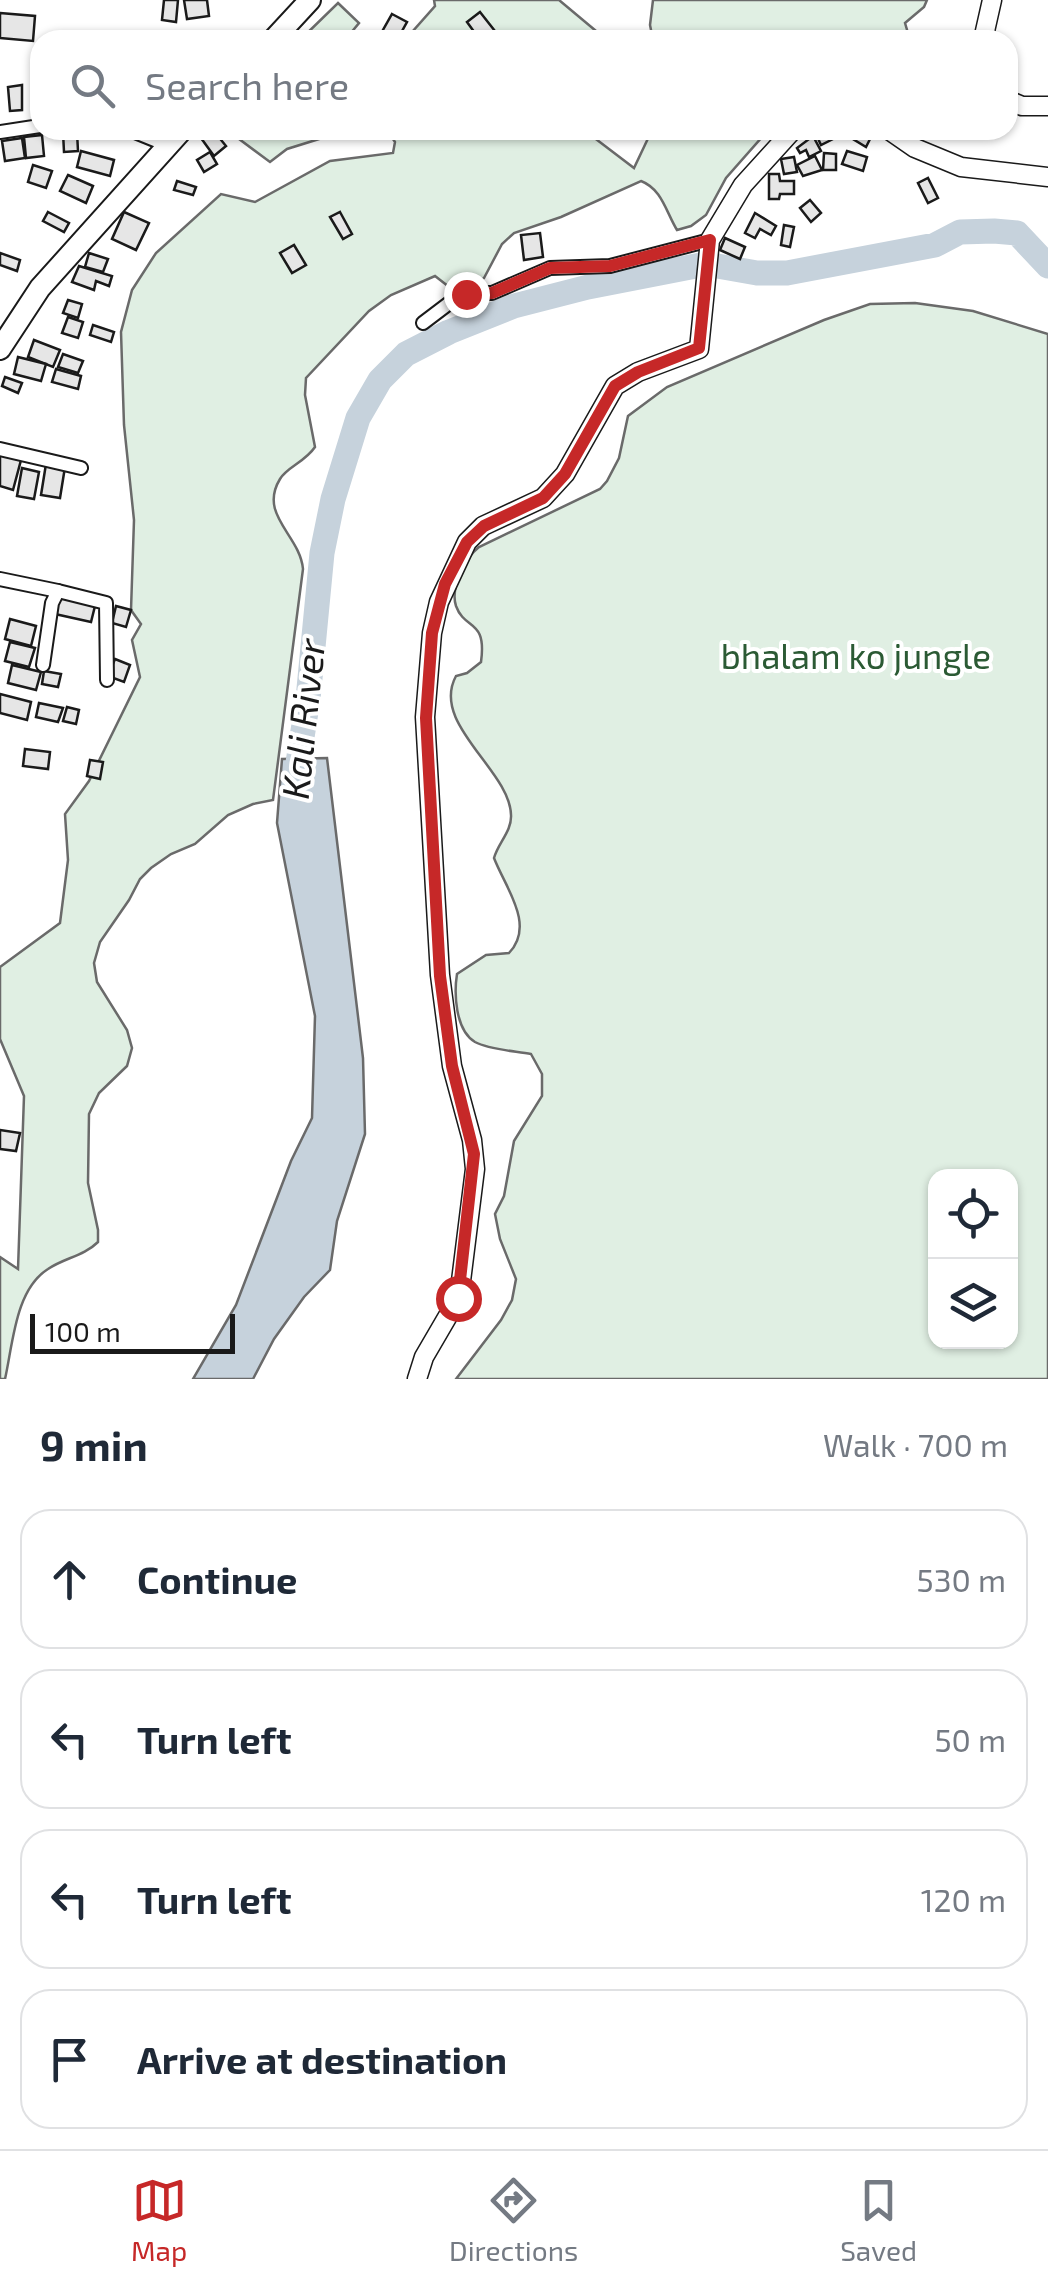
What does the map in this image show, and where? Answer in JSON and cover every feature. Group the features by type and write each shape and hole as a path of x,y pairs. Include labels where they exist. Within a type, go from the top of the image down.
{"main road":[{"path":"282,30 310,0"},
{"path":"985,30 992,0"},
{"path":"1018,104 1048,106"},
{"path":"0,350 40,288 173,140"},
{"path":"418,1379 424,1356 458,1298 475,1169 472,1140 452,1066 440,976 426,718 426,681 439,602 467,542 484,526 543,498 565,474 615,386 638,372 696,352 702,344 708,248 744,185 785,140"},
{"path":"903,140 961,167 1048,177"}],"street":[{"path":"0,132 30,128"},
{"path":"423,322 456,298 472,292 492,293 550,268 610,266 708,248"},
{"path":"0,449 81,468"},
{"path":"0,579 106,603 106,680"},
{"path":"43,665 52,603 58,591"}],"green space":[{"path":"434,0 559,0 595,30 414,30 435,6"},
{"path":"653,0 927,0 905,23 907,30 651,30"},
{"path":"338,3 359,23 353,30 310,30"},
{"path":"240,140 316,140 287,149 270,162"},
{"path":"597,140 634,168 647,140 759,140 726,178 706,215 691,226 677,230 659,195 641,181 561,217 514,233 502,244 484,278 471,290 453,290 435,276 391,295 369,311 306,378 305,395 315,447 280,479 274,503 303,569 273,800 228,815 195,844 151,868 100,942 94,963 97,982 127,1030 132,1048 127,1066 99,1093 89,1114 88,1183 98,1242 48,1269 28,1290 17,1319 5,1379 0,1379 0,1257 18,1269 24,1096 0,1039 0,967 60,923 68,860 65,814 89,781 140,677 132,640 141,624 131,610 134,520 124,425 121,332 132,290 156,253 221,194 255,202 330,161 393,153 395,142"},
{"name":"bhalam ko jungle","path":"915,303 973,311 1048,334 1048,1379 456,1379 512,1300 516,1279 495,1214 504,1196 514,1141 542,1096 542,1074 531,1054 475,1042 463,1029 457,1011 457,974 486,955 509,953 520,930 516,906 494,858 511,821 507,798 453,712 451,694 456,676 481,662 482,648 478,632 456,606 460,574 479,547 600,489 619,458 628,416 667,387 870,304"}],"shaded area":[{"path":"327,758 363,1058 365,1134 337,1221 330,1270 304,1297 274,1339 253,1379 193,1379 236,1305 291,1161 312,1118 315,1016 277,823 282,759"}],"building":[{"path":"164,0 178,0 176,22 162,20"},
{"path":"184,0 207,0 209,16 187,19"},
{"path":"480,12 494,30 473,30 467,22"},
{"path":"0,13 35,16 30,41 0,38"},
{"path":"392,14 407,22 403,30 383,30"},
{"path":"22,85 22,110 10,111 8,87"},
{"path":"24,137 42,140 44,156 26,158"},
{"path":"22,138 25,158 5,161 2,141"},
{"path":"63,140 77,140 78,151 64,152"},
{"path":"202,140 221,140 226,146 214,156"},
{"path":"808,140 815,140 821,151 809,157 806,150 800,153 797,148"},
{"path":"81,151 114,160 110,176 77,167"},
{"path":"847,151 867,157 863,171 842,164"},
{"path":"210,152 217,164 204,172 197,160"},
{"path":"824,153 836,154 836,170 823,170"},
{"path":"815,156 822,170 803,176 797,165"},
{"path":"794,157 797,172 784,174 781,159"},
{"path":"33,165 52,171 46,188 28,182"},
{"path":"769,174 779,174 780,181 794,181 794,194 769,199"},
{"path":"68,175 93,186 86,203 60,191"},
{"path":"928,178 938,198 928,203 918,183"},
{"path":"177,181 196,187 193,195 174,190"},
{"path":"810,200 821,213 811,222 800,208"},
{"path":"48,212 69,223 64,232 43,221"},
{"path":"124,212 149,223 136,250 112,239"},
{"path":"340,212 352,234 343,239 330,217"},
{"path":"755,213 776,226 771,235 760,229 755,238 745,233"},
{"path":"784,225 794,227 790,247 781,245"},
{"path":"540,233 543,257 524,260 521,235"},
{"path":"725,238 745,247 740,259 720,250"},
{"path":"294,245 306,265 292,273 280,253"},
{"path":"0,253 20,260 17,271 0,265"},
{"path":"89,253 108,259 103,272 85,267"},
{"path":"79,266 112,276 109,286 96,281 94,290 72,282"},
{"path":"68,300 82,304 78,318 63,313"},
{"path":"68,317 83,322 78,338 62,333"},
{"path":"93,325 114,332 111,342 90,335"},
{"path":"34,340 60,350 53,367 28,357"},
{"path":"63,354 83,361 78,373 58,367"},
{"path":"18,357 46,364 41,381 14,374"},
{"path":"56,369 81,376 78,389 52,382"},
{"path":"5,377 22,383 18,393 2,386"},
{"path":"0,454 21,460 13,490 0,486"},
{"path":"46,464 65,467 60,498 41,495"},
{"path":"22,468 39,472 34,499 17,496"},
{"path":"59,595 96,602 91,622 55,614"},
{"path":"116,606 131,610 126,627 112,623"},
{"path":"10,619 36,626 31,646 5,639"},
{"path":"10,642 35,648 29,667 5,661"},
{"path":"115,659 130,665 124,682 108,676"},
{"path":"12,665 41,672 36,690 8,683"},
{"path":"44,671 61,674 58,687 42,684"},
{"path":"0,694 31,702 27,720 0,713"},
{"path":"39,703 63,708 58,722 36,717"},
{"path":"67,707 79,710 76,724 63,721"},
{"path":"25,749 50,752 48,769 23,766"},
{"path":"90,760 103,762 100,779 87,776"},
{"path":"0,1130 20,1133 16,1151 0,1149"}],"waterway":[{"name":"Kali River","path":"294,788 308,699 322,553 333,499 358,418 380,380 406,354 514,306 706,264 757,273 787,273 935,245 960,232 994,231 1017,233 1048,266"}],"route":[{"path":"458,1298 475,1169 472,1140 452,1066 440,976 426,718 426,681 434,620 445,584 467,542 484,526 543,498 565,474 615,386 638,372 696,352 702,344 710,240 610,266 550,268 492,293 466,294"}]}
